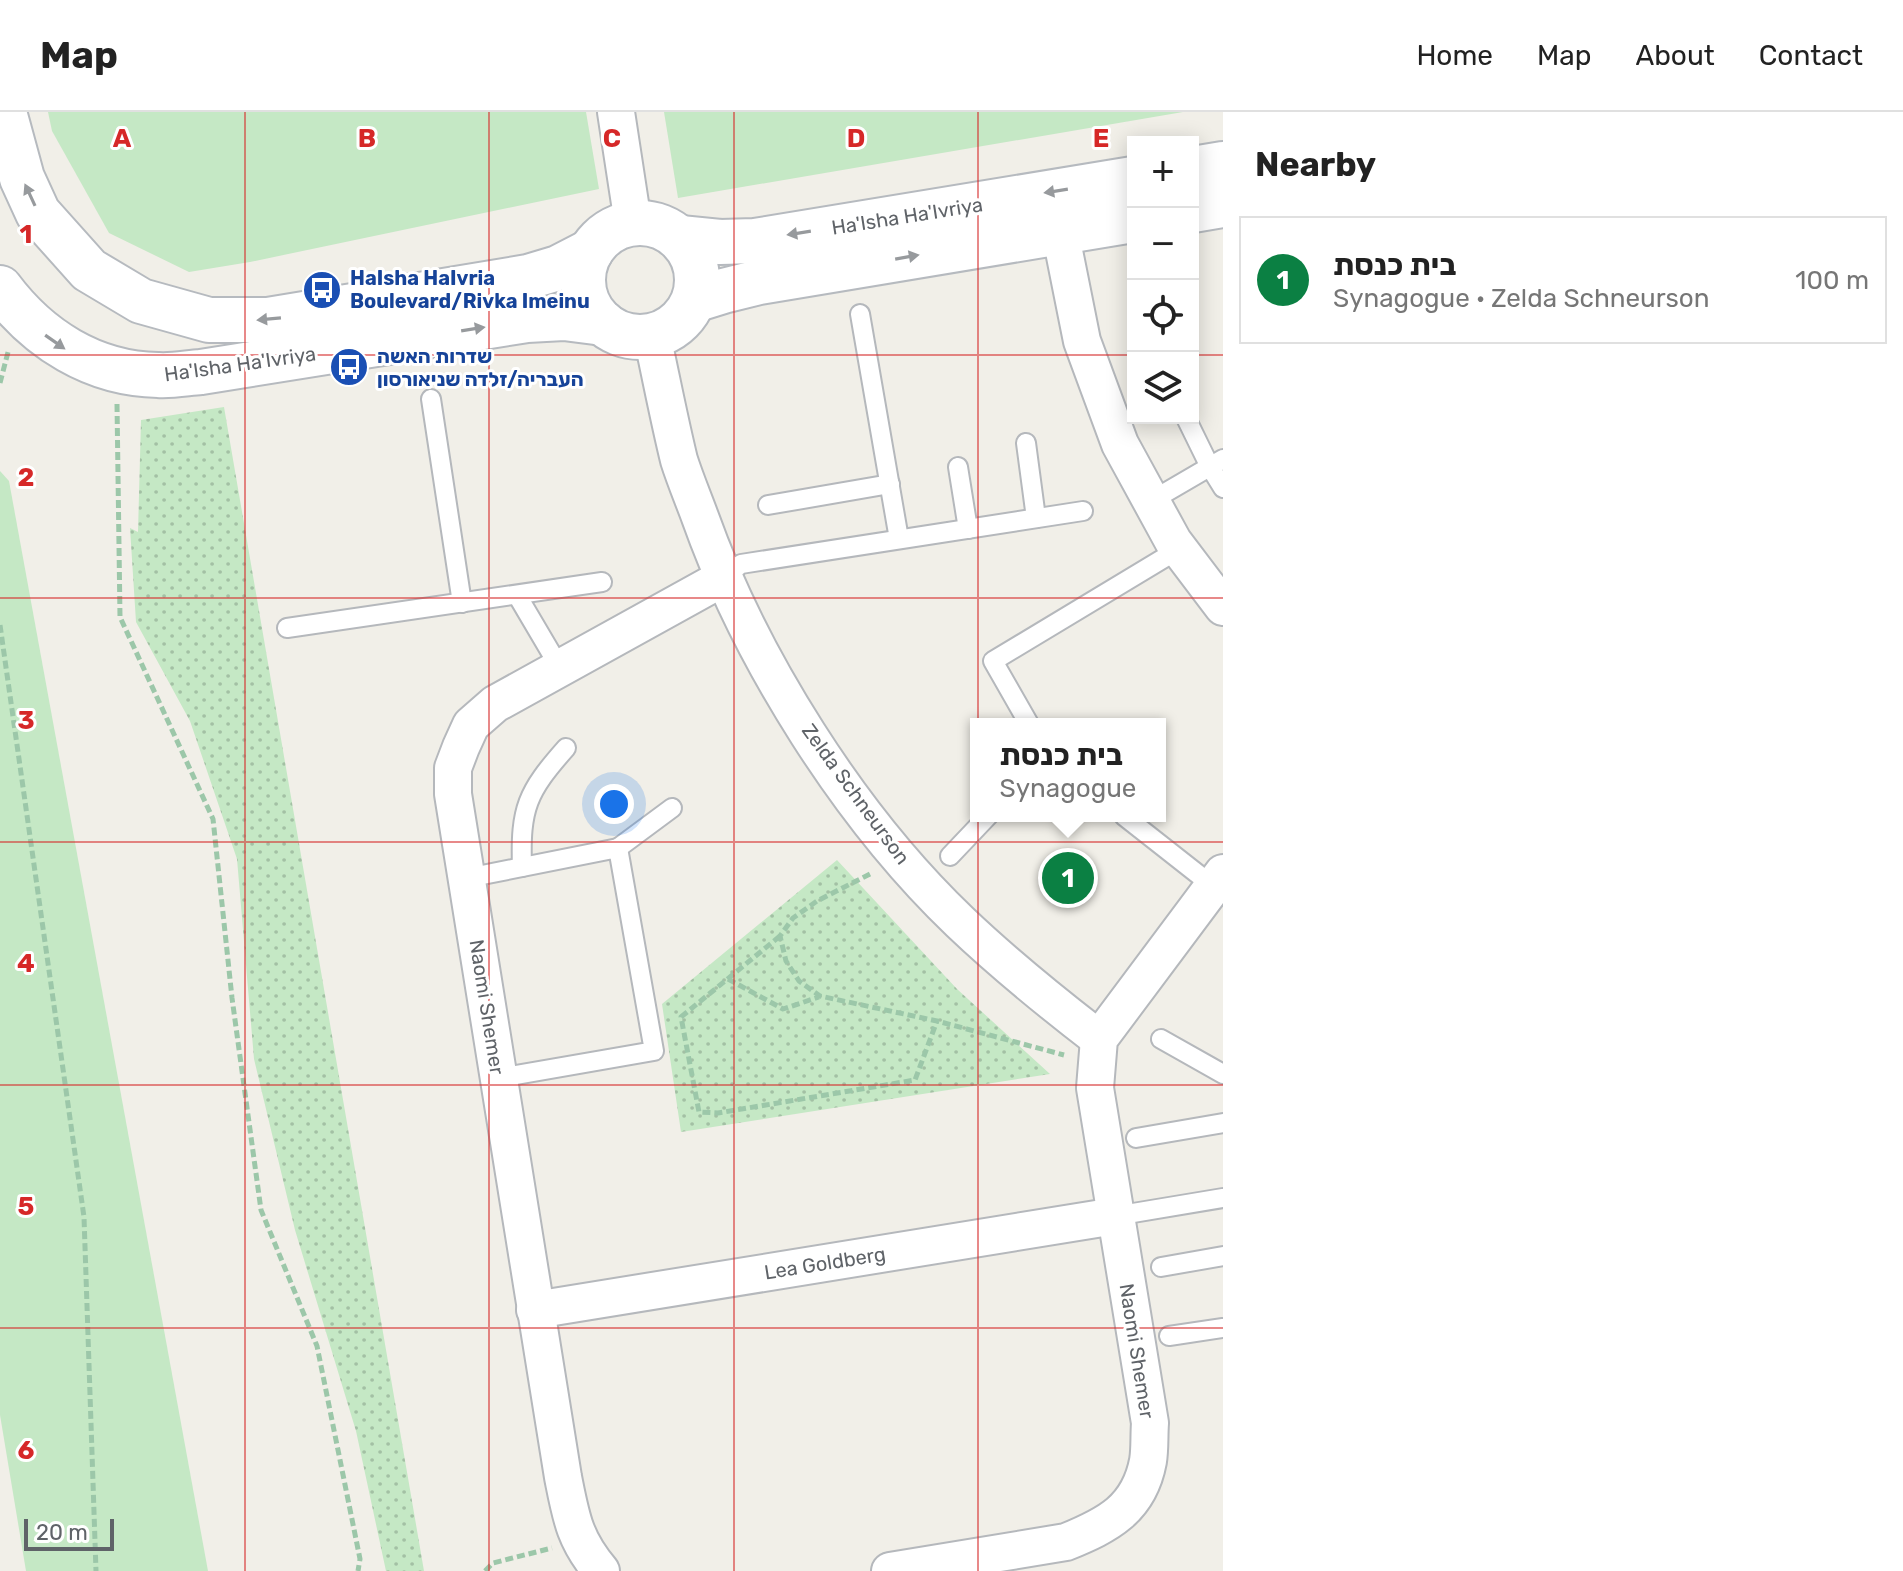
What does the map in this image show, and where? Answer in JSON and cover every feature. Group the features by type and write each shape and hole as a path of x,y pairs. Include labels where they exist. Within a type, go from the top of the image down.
{"street":[{"name":"Ha'Isha Ha'Ivriya","path":"4,112 22,178 38,213 89,270 141,301 209,320 268,320 528,277 558,268 591,251"},
{"path":"616,112 633,223"},
{"path":"1199,168 1223,164"},
{"name":"Ha'Isha Ha'Ivriya","path":"680,238 755,241 1127,180"},
{"path":"1199,209 1223,205"},
{"name":"Ha'Isha Ha'Ivriya","path":"694,300 759,282 1127,221"},
{"path":"633,223 650,223 666,228 691,251 696,267 698,284 694,300 684,316 670,329 652,336 618,332 603,323 592,310 584,289 585,267 591,251 602,237 616,228 633,223"},
{"path":"1060,231 1082,341 1120,444 1179,549 1223,607"},
{"name":"Ha'Isha Ha'Ivriya","path":"0,288 19,313 76,356 116,371 158,376 201,372 527,320 564,318 603,323"},
{"name":"Zelda Schneurson","path":"652,336 680,463 723,578 792,706 832,768 901,858 959,921 1097,1052"},
{"name":"Naomi Shemer","path":"601,1571 586,1554 573,1526 563,1477 453,794 453,768 471,725 495,704 723,578"},
{"path":"1097,1052 1218,879"},
{"name":"Naomi Shemer","path":"890,1571 1066,1542 1094,1531 1119,1515 1140,1488 1148,1461 1150,1423 1095,1088 1097,1052"},
{"name":"Lea Goldberg","path":"535,1310 1115,1216"}],"lane":[{"path":"860,314 899,539"},
{"path":"431,399 462,603"},
{"path":"1190,424 1216,463 1223,488"},
{"path":"1026,443 1036,518"},
{"path":"1151,501 1216,463"},
{"path":"958,467 968,529"},
{"path":"768,505 890,484"},
{"path":"723,578 741,564 1083,511"},
{"path":"1026,718 993,661 1179,549"},
{"path":"287,628 602,582"},
{"path":"517,595 560,668"},
{"path":"522,867 521,832 527,802 543,774 566,748"},
{"path":"467,878 618,848 672,808"},
{"path":"950,856 982,822"},
{"path":"1133,822 1218,879"},
{"path":"499,1078 654,1051 618,848"},
{"path":"1161,1039 1223,1074"},
{"path":"1136,1138 1223,1123"},
{"path":"1115,1216 1223,1198"},
{"path":"1161,1267 1223,1256"},
{"path":"1169,1336 1223,1328"}],"path":[{"path":"116,371 120,617 213,819 232,998 261,1210 317,1346 360,1559 358,1571"},
{"path":"0,625 84,1217 96,1571"},
{"path":"901,858 817,901 793,918 780,936 681,1017 699,1112 718,1113 915,1080 937,1021"},
{"path":"780,936 786,961 799,981 820,996 1097,1052"},
{"path":"728,979 783,1009 820,996"},
{"path":"485,1571 493,1563 580,1541"}],"green space":[{"path":"48,112 586,112 599,189 189,272 109,233 52,131"},
{"path":"664,112 1183,112 678,198"},
{"path":"224,407 424,1571 386,1571 356,1431 295,1230 254,1059 237,859 190,721 136,622 130,528 138,532 141,420"},
{"path":"0,471 9,481 208,1571 26,1571 0,1415"},
{"path":"837,860 957,989 1050,1074 681,1132 662,1004"}],"place":[{"name":"HaIsha HaIvria Boulevard/Rivka Imeinu","path":"322,290"},
{"name":"שדרות האשה העבריה/זלדה שניאורסון","path":"349,367"},
{"name":"בית כנסת","path":"1068,878"}]}
